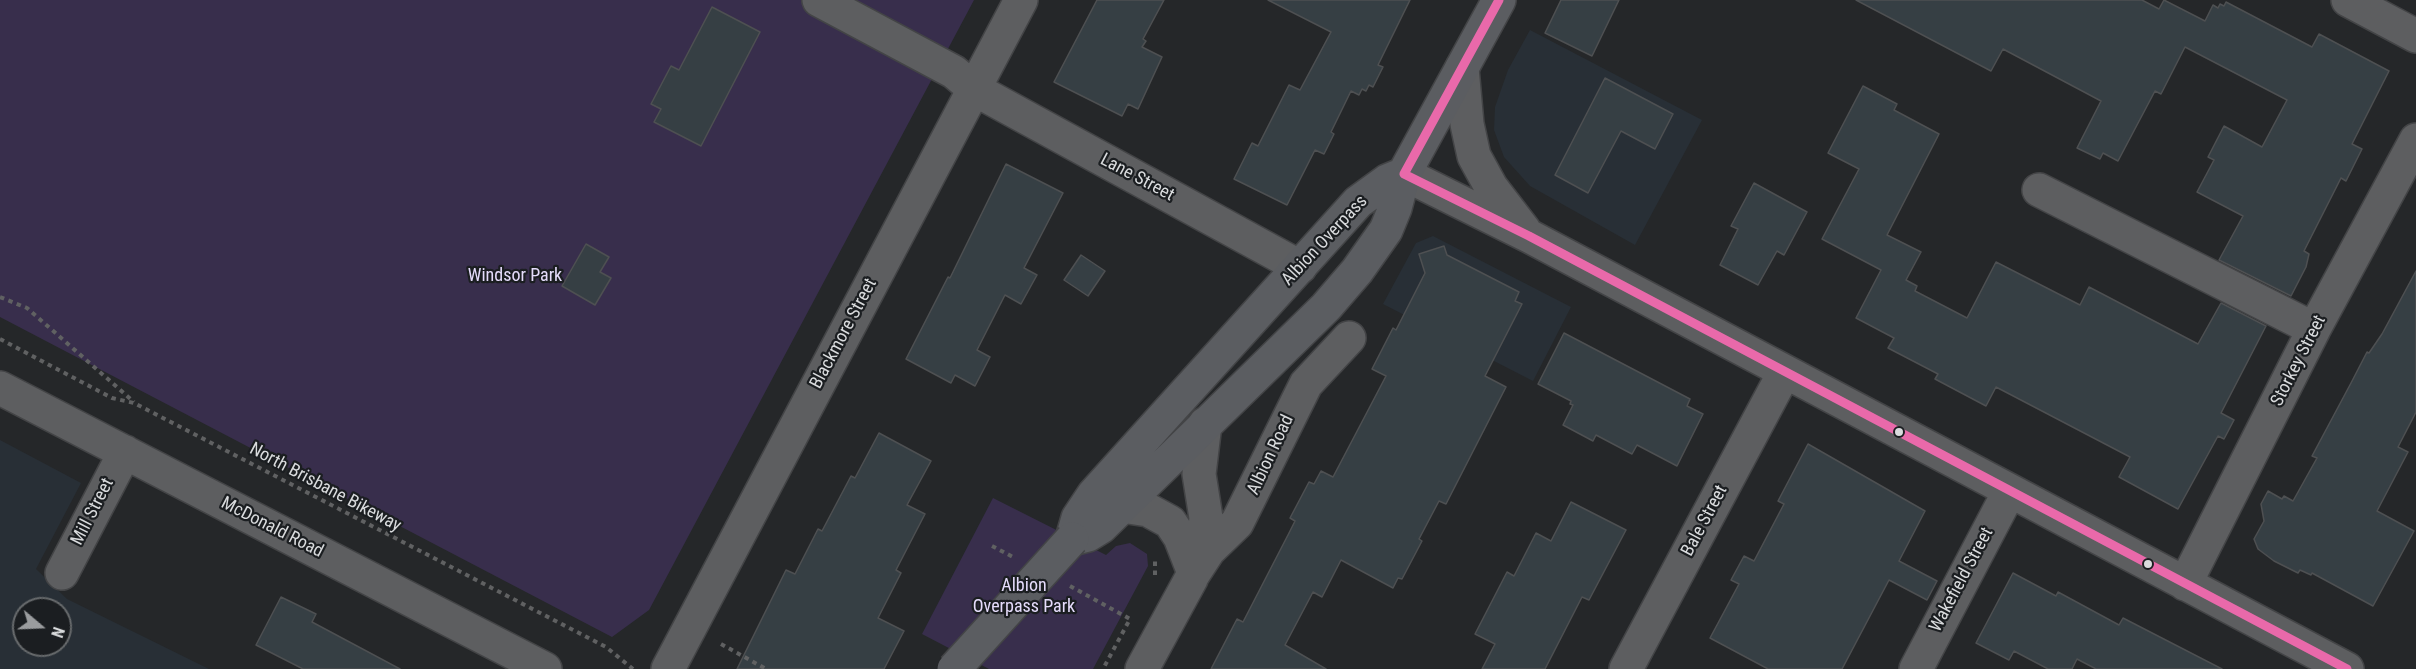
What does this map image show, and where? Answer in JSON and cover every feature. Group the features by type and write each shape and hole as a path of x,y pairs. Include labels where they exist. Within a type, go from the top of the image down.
{"main road":[{"path":"1404,174 1499,0"},
{"name":"Albion Overpass","path":"954,669 1072,539 1078,518 1094,494 1358,202 1387,181 1404,174"},
{"name":"Albion Overpass","path":"1072,539 1095,531 1122,507 1326,307 1357,272 1388,224 1404,174"}],"street":[{"name":"Lane Street","path":"819,0 954,72 974,89 1300,267"},
{"name":"Blackmore Street","path":"668,669 1021,0"},
{"path":"2348,0 2416,36"},
{"path":"1462,68 1467,124 1474,156 1500,201 1529,236"},
{"name":"Storkey Street","path":"2185,584 2314,329 2416,140"},
{"path":"1404,174 1529,236 2346,669"},
{"path":"2039,189 2314,329"},
{"name":"Albion Road","path":"1142,669 1194,573 1209,550 1237,523 1256,490 1306,384 1348,338"},
{"name":"Bale Street","path":"1626,669 1784,373"},
{"name":"McDonald Road","path":"0,388 544,669"},
{"name":"Albion Road","path":"1194,573 1203,546 1206,525 1199,474 1205,424"},
{"name":"Mill Street","path":"62,573 125,452"},
{"name":"Wakefield Street","path":"1916,669 2009,492"},
{"path":"1122,507 1148,510 1170,522 1180,537 1194,573"}],"path":[{"path":"0,297 27,308 134,403"},
{"name":"North Brisbane Bikeway","path":"0,339 112,398 134,403 606,647 633,669"},
{"path":"1155,552 1155,575"},
{"path":"1103,669 1130,619 1118,612"},
{"path":"721,644 766,669"}],"shaded area":[{"path":"1530,30 1702,120 1635,245 1530,186 1504,157 1494,130 1495,107 1508,70"},
{"path":"1433,236 1571,307 1533,381 1383,304 1416,243"},
{"path":"0,440 81,483 36,569 65,597 12,597 12,657 72,657 72,601 209,669 0,669"}],"green space":[{"name":"Windsor Park","path":"0,0 974,0 649,610 612,637 0,317"},
{"name":"Albion Overpass Park","path":"993,498 1106,555 1116,546 1130,543 1147,554 1148,566 1093,669 989,669 922,634"}],"building":[{"path":"1097,0 1164,0 1143,39 1146,41 1142,47 1162,57 1138,109 1128,104 1122,116 1054,82"},
{"path":"1268,0 1410,0 1378,65 1383,67 1373,87 1369,85 1366,91 1362,89 1359,95 1351,91 1331,132 1334,134 1324,154 1315,150 1287,205 1234,179 1252,143 1258,146 1289,85 1300,90 1331,32"},
{"path":"1561,0 1619,0 1592,56 1545,33"},
{"path":"1856,0 2142,0 2159,9 2164,0 2205,21 2213,5 2218,8 2220,4 2224,6 2226,2 2312,47 2319,34 2389,71 2352,144 2362,149 2346,181 2341,178 2304,251 2309,254 2306,267 2291,296 2219,260 2243,216 2197,192 2214,160 2208,157 2224,126 2262,147 2287,100 2185,47 2161,94 2155,91 2118,161 2103,153 2100,159 2077,148 2101,101 2003,49 1991,71"},
{"path":"712,7 760,32 701,146 654,122 661,109 651,104 671,66 679,70"},
{"path":"1605,78 1673,114 1655,149 1621,131 1588,193 1555,175"},
{"path":"1863,86 1897,104 1894,110 1939,134 1887,235 1921,252 1906,280 1917,286 1915,291 1967,318 1996,262 2080,305 2089,287 2198,344 2221,303 2266,326 2221,413 2234,420 2224,439 2218,436 2178,509 2119,477 2130,457 1996,387 1986,406 1935,379 1938,374 1888,348 1894,338 1856,318 1881,270 1822,239 1859,169 1828,153"},
{"path":"1006,164 1063,193 1024,268 1037,275 1021,304 1005,295 977,350 990,357 975,386 955,375 951,383 906,359 948,277 950,278"},
{"path":"1754,183 1807,212 1784,255 1777,251 1758,285 1720,265 1738,229 1731,226"},
{"path":"586,244 609,257 600,272 611,278 595,305 562,286"},
{"path":"1444,246 1447,255 1519,292 1515,301 1522,304 1485,376 1506,387 1446,504 1439,501 1402,579 1398,578 1393,588 1341,560 1322,597 1313,592 1285,645 1326,669 1211,669 1237,619 1243,622 1295,521 1290,518 1309,482 1314,484 1321,471 1333,477 1386,376 1372,369 1393,328 1396,330 1425,273 1419,254"},
{"path":"1081,255 1105,271 1088,296 1064,280"},
{"path":"2416,271 2416,412 2398,447 2408,452 2377,511 2414,531 2373,606 2312,573 2311,575 2300,570 2298,573 2274,561 2258,549 2254,539 2264,521 2261,504 2268,491 2282,499 2284,496 2293,501 2317,458 2312,456 2367,352 2369,353 2382,334"},
{"path":"1564,333 1690,399 1687,406 1703,414 1677,466 1637,445 1632,454 1596,435 1593,441 1563,425 1573,405 1570,404 1571,401 1538,384"},
{"path":"879,433 931,461 907,505 925,514 896,570 901,573 878,618 904,631 884,669 737,669 786,570 795,574 818,529 822,531 851,476 855,478"},
{"path":"1808,444 1925,511 1899,561 1937,581 1927,600 1889,580 1842,669 1768,669 1710,638 1739,584 1731,580 1744,556 1754,561 1784,504 1778,501"},
{"path":"1571,502 1626,530 1589,600 1582,597 1545,669 1482,669 1495,644 1475,634 1507,572 1514,576 1536,533 1551,541"},
{"path":"2013,573 2056,596 2058,592 2119,625 2123,618 2222,669 2096,669 2077,659 2072,669 2048,669 2014,651 2009,660 1976,643"},
{"path":"281,597 316,614 312,622 400,669 303,669 256,645"}],"transit line":[{"path":"1499,0 1404,174 1529,236 2347,669"}]}
